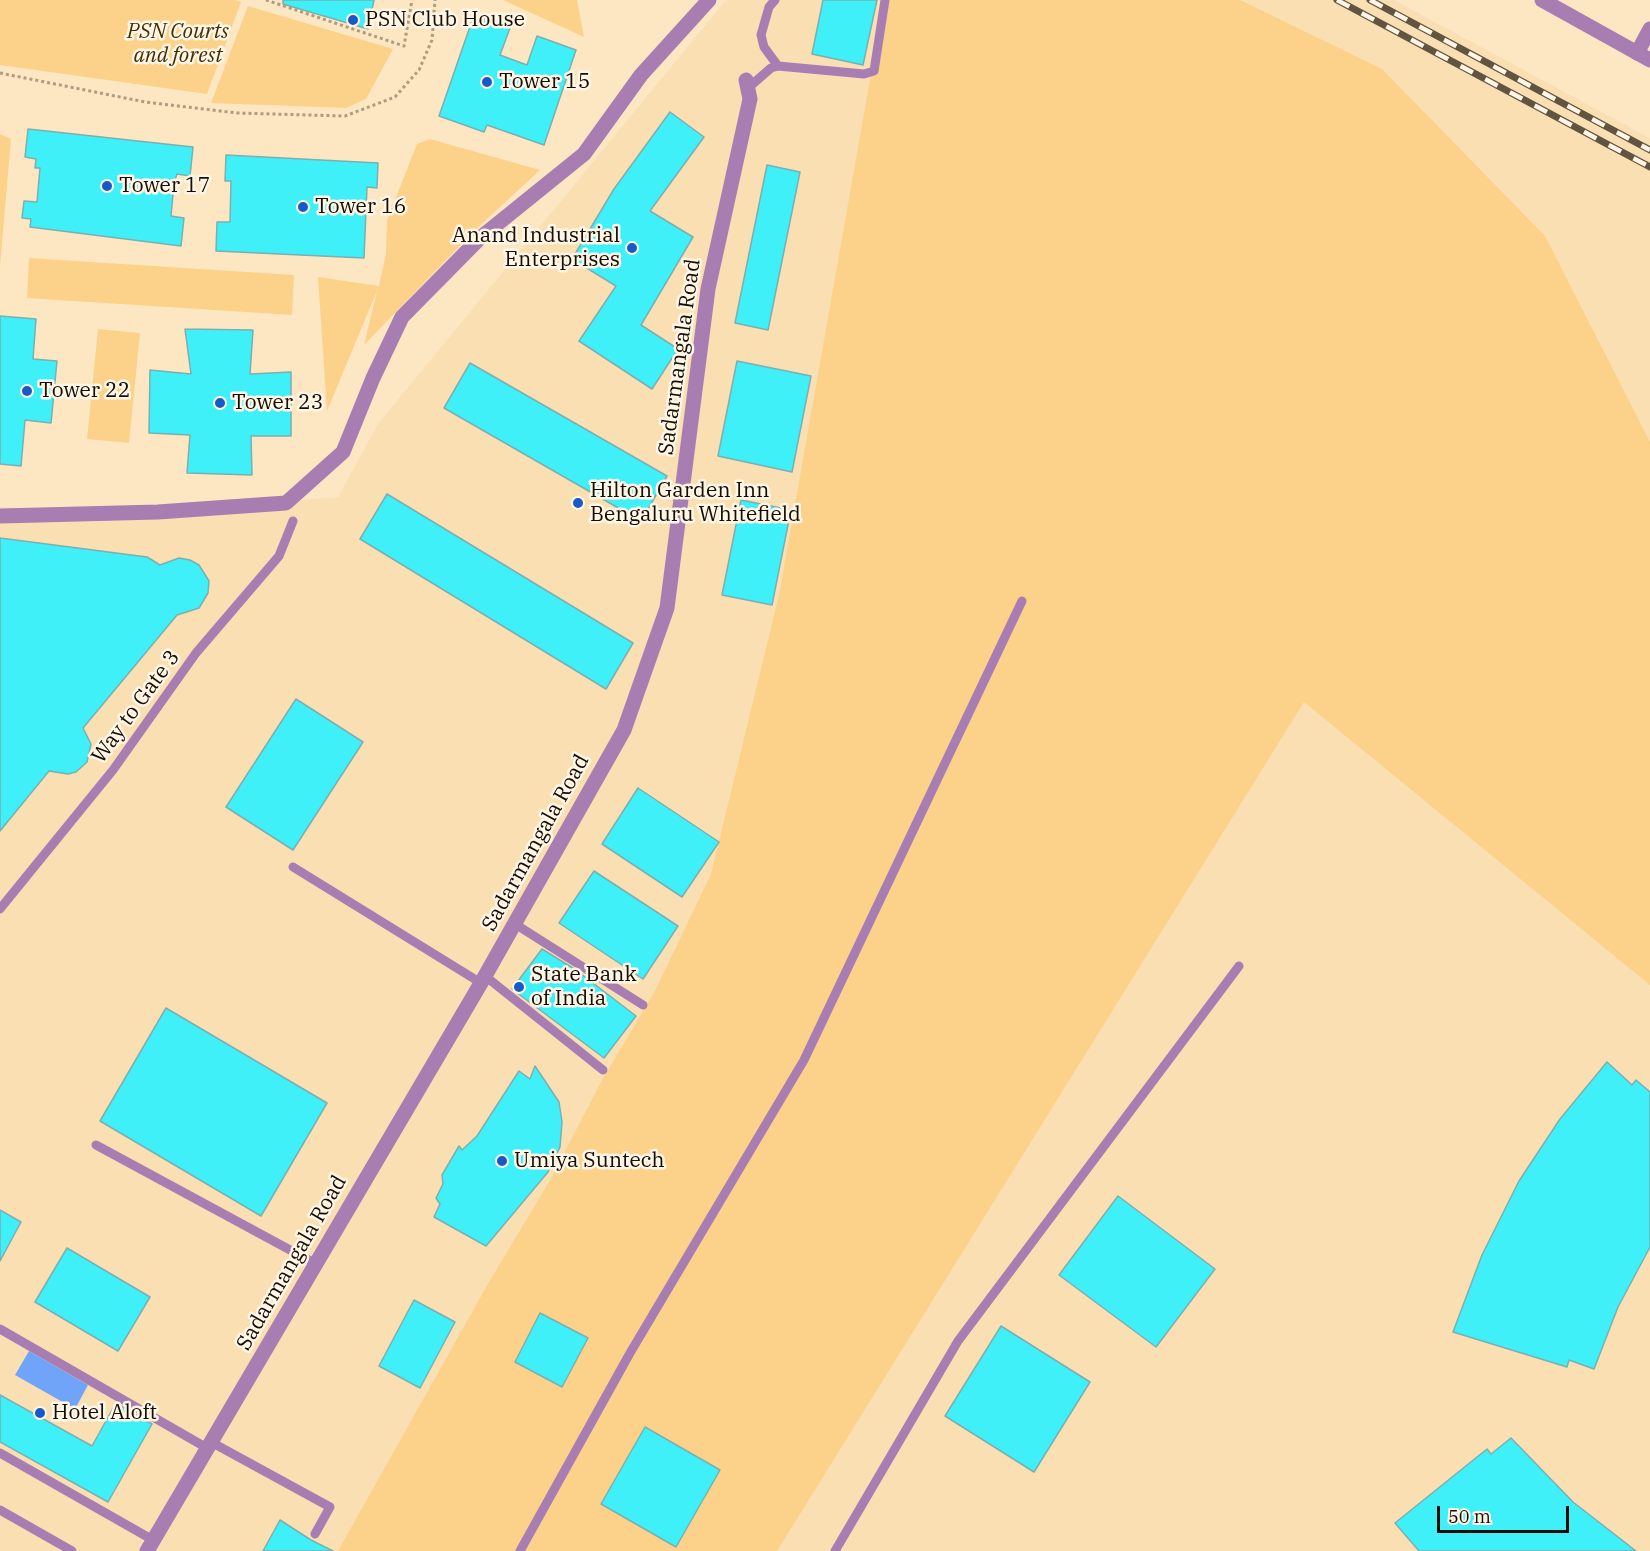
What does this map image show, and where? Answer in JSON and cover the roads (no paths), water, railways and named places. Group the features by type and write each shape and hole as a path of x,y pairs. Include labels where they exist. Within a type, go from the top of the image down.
{"street":[{"path":"0,516 158,512 286,503 343,452 373,378 402,317 480,238 584,154 641,75 709,0"},
{"path":"1542,0 1644,57 1650,29"},
{"name":"Sadarmangala Road","path":"150,1545 483,980 624,730 667,608 708,289 750,99 747,84"}],"lane":[{"path":"775,0 769,7 761,35 764,47 778,66"},
{"path":"747,84 778,66 864,74 874,71 885,0"},
{"name":"Way to Gate 3","path":"0,909 113,770 196,653 279,556 293,521"},
{"path":"520,1551 630,1353 804,1060 1022,601"},
{"path":"293,867 483,980 603,1071"},
{"path":"515,924 643,1005"},
{"path":"835,1551 958,1341 1239,966"},
{"path":"96,1145 316,1264"},
{"path":"0,1329 209,1445 330,1507 315,1534"},
{"path":"0,1453 150,1545"},
{"path":"0,1510 72,1551"}],"water":[{"path":"29,1351 88,1385 75,1409 15,1375"}],"railway":[{"path":"1337,0 1650,167"},
{"path":"1370,0 1650,150"}],"place":[{"name":"PSN Club House","path":"353,20"},
{"name":"Tower 15","path":"487,82"},
{"name":"Tower 17","path":"107,186"},
{"name":"Tower 16","path":"303,207"},
{"name":"Anand Industrial Enterprises","path":"632,248"},
{"name":"Tower 22","path":"27,391"},
{"name":"Tower 23","path":"220,403"},
{"name":"Hilton Garden Inn Bengaluru Whitefield","path":"578,503"},
{"name":"State Bank of India","path":"519,987"},
{"name":"Umiya Suntech","path":"502,1161"},
{"name":"Hotel Aloft","path":"40,1413"}],"park label":[{"name":"PSN Courts and forest","path":"178,44"}]}
